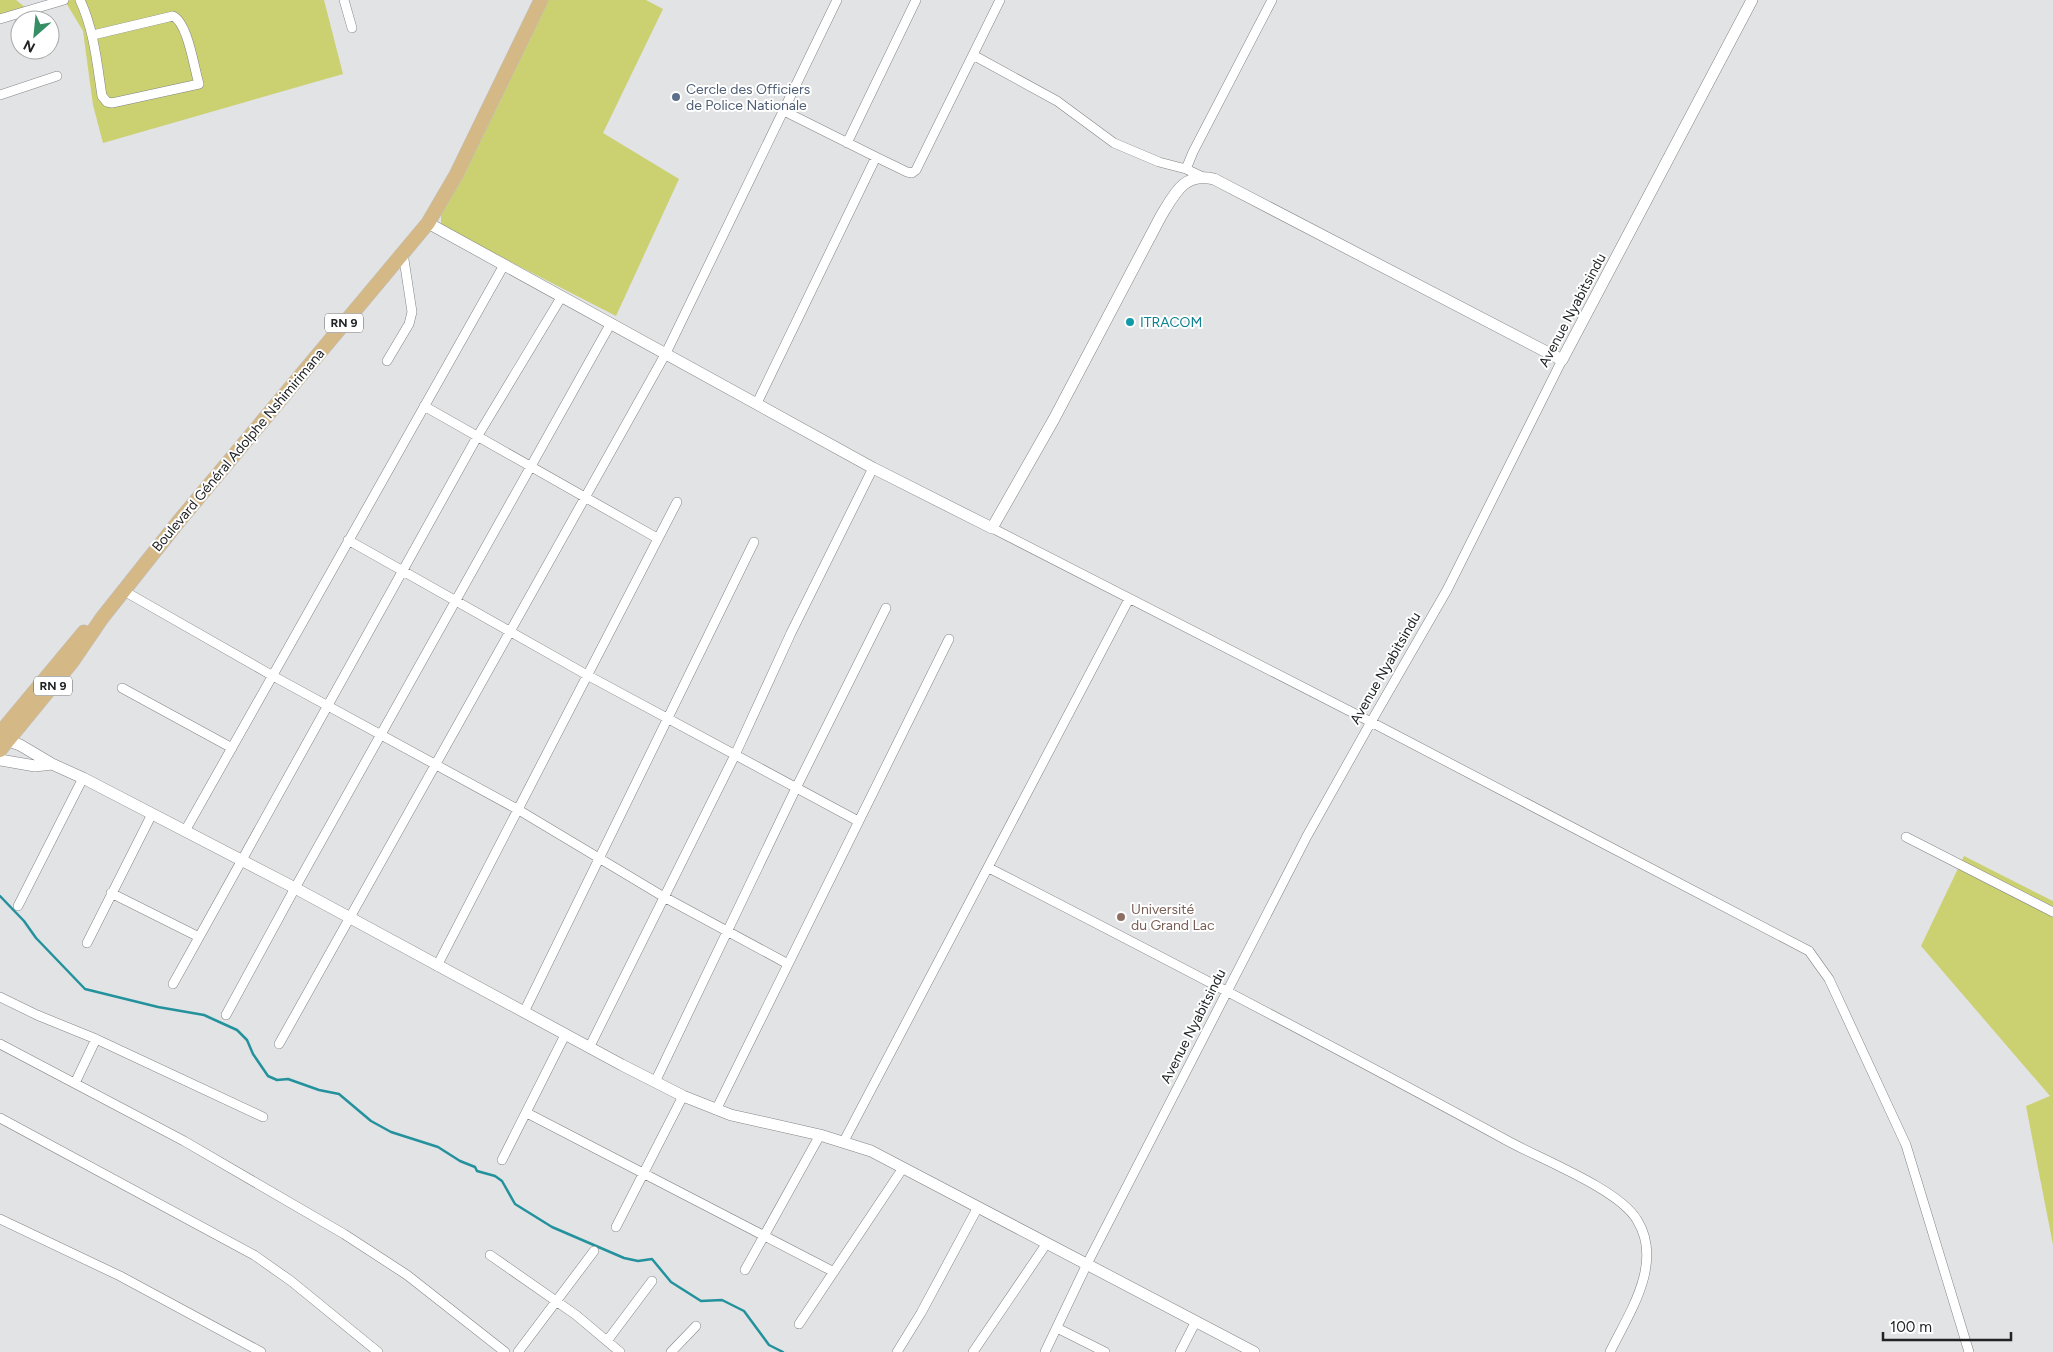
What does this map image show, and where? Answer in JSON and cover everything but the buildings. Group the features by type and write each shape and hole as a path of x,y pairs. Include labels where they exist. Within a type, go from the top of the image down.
{"main road":[{"name":"Boulevard Général Adolphe Nshimirimana","path":"2,740 72,662 102,618 178,521 428,223 456,175 542,0"}],"street":[{"path":"0,19 64,0"},
{"path":"80,0 88,16 93,34 102,96 107,102 112,103 199,84 190,49 178,19 172,16 93,34"},
{"path":"344,0 352,28"},
{"path":"279,1044 666,353 837,0"},
{"path":"847,143 916,0"},
{"path":"784,112 912,173 916,170 942,122 1000,0"},
{"path":"1186,169 1272,0"},
{"name":"Avenue Nyabitsindu","path":"1045,1352 1087,1264 1307,836 1447,590 1562,360 1752,0"},
{"path":"973,55 1057,101 1114,143 1159,162 1214,179 1562,360"},
{"path":"0,95 57,76"},
{"path":"757,403 876,157"},
{"path":"992,528 1054,419 1161,216 1182,185 1202,176"},
{"path":"428,223 874,468 1371,722 1802,946 1814,955 1829,979 1906,1145 1969,1352"},
{"path":"387,361 409,324 412,312 403,253"},
{"path":"185,831 504,265"},
{"path":"173,984 477,437 562,296"},
{"path":"226,1015 611,323"},
{"path":"424,406 658,538"},
{"path":"589,1048 735,755 791,633 874,468"},
{"path":"436,966 677,502"},
{"path":"348,540 587,675 858,821"},
{"path":"524,1012 754,542"},
{"path":"124,591 273,676 517,809 600,860 727,932 788,964"},
{"path":"844,1141 1129,599"},
{"path":"655,1082 796,788 886,608"},
{"path":"716,1110 949,639"},
{"path":"122,688 232,748"},
{"path":"2,740 83,778 295,888 564,1035 683,1096 731,1115 844,1141 871,1151 1254,1352"},
{"path":"0,760 35,766 52,764"},
{"path":"18,906 83,778"},
{"path":"87,943 152,814"},
{"path":"1906,836 2053,912"},
{"path":"989,868 1228,991 1510,1142 1614,1195 1637,1219 1644,1236 1648,1255 1640,1289 1610,1352"},
{"path":"111,894 199,937"},
{"path":"0,997 37,1015 96,1039 263,1117"},
{"path":"502,1160 527,1113 564,1035"},
{"path":"75,1083 96,1039"},
{"path":"0,1044 184,1141 360,1244 407,1275 505,1352"},
{"path":"616,1227 683,1096"},
{"path":"527,1113 834,1272"},
{"path":"0,1118 254,1255 291,1281 378,1352"},
{"path":"745,1270 820,1135"},
{"path":"799,1324 903,1168"},
{"path":"897,1352 978,1207"},
{"path":"0,1220 120,1276 261,1352"},
{"path":"973,1352 1047,1243"},
{"path":"518,1352 594,1252"},
{"path":"490,1255 576,1315 620,1352"},
{"path":"608,1341 652,1281"},
{"path":"1180,1352 1196,1321"},
{"path":"671,1352 696,1326"},
{"path":"1057,1328 1105,1352"}],"green space":[{"path":"0,0 16,0 26,8 10,10 10,13 0,16"},
{"path":"324,0 343,74 103,143 93,105 83,31 65,1"},
{"path":"542,0 646,0 663,9 603,133 679,179 616,316 441,226 441,213"},
{"path":"1964,856 2053,901 2053,1245 2026,1106 2050,1096 1921,946"}],"waterway":[{"path":"0,896 24,921 36,938 85,989 158,1007 204,1015 237,1030 247,1040 253,1054 268,1076 277,1080 288,1079 319,1090 339,1094 371,1121 391,1132 438,1147 460,1161 475,1167 477,1171 495,1176 502,1181 515,1204 552,1227 624,1258 638,1261 652,1259 671,1282 701,1301 722,1300 744,1311 769,1345 783,1352"}],"place":[{"name":"Cercle des Officiers de Police Nationale","path":"676,97"},
{"name":"ITRACOM","path":"1130,322"},
{"name":"Université du Grand Lac","path":"1121,917"}]}
